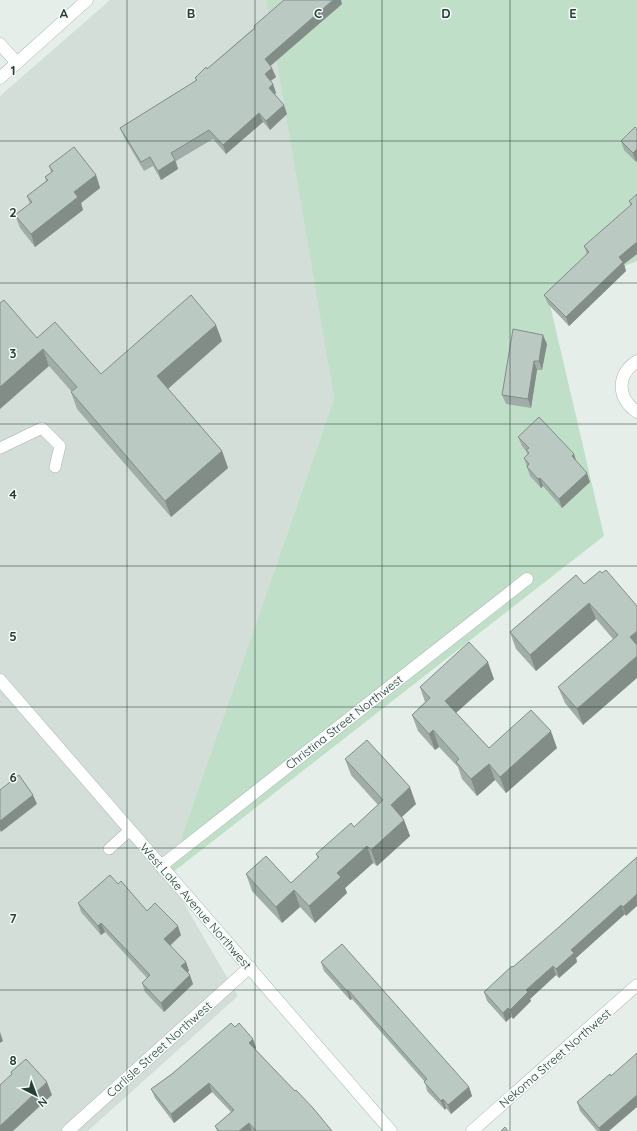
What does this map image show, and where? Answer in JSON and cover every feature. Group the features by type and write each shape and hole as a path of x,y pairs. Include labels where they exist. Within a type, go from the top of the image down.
{"street":[{"path":"0,78 87,0"},
{"path":"0,44 17,63"},
{"path":"637,361 629,367 624,374 622,383 622,392 625,400 630,408 637,412"},
{"name":"Christina Street Northwest","path":"161,866 527,579"},
{"name":"West Lake Avenue Northwest","path":"0,680 391,1131"},
{"name":"Carlisle Street Northwest","path":"68,1131 250,967"},
{"name":"Nekoma Street Northwest","path":"472,1131 637,985"}],"lane":[{"path":"0,448 42,428 60,446 55,467"},
{"path":"109,849 130,830"}],"shaded area":[{"path":"110,0 266,0 334,399 168,876 238,996 88,1131 0,1131 0,96"}],"green space":[{"path":"266,0 637,0 637,261 548,296 604,536 168,876 334,399"}],"building":[{"path":"284,0 333,0 265,59 272,68 265,74 273,84 269,88 284,105 266,121 259,113 223,145 209,130 171,153 175,160 158,171 150,157 141,162 120,128 197,80 195,78 206,67 207,69 255,28 254,26"},
{"path":"635,127 637,129 637,149 633,153 621,141"},
{"path":"74,147 96,175 74,192 78,197 31,234 15,215 32,202 27,196 48,180 45,177 53,171 49,166"},
{"path":"637,194 637,242 619,257 623,262 566,317 544,295 589,252 584,246 632,204 629,201"},
{"path":"191,295 216,325 157,376 222,451 165,501 71,392 77,387 43,349 0,387 0,303 4,300 37,338 55,322 101,374"},
{"path":"513,329 543,335 539,361 534,361 528,399 502,395"},
{"path":"539,417 574,454 572,456 587,473 559,499 540,478 538,479 527,467 529,464 524,458 529,453 526,450 529,448 518,437"},
{"path":"606,570 637,606 637,631 630,637 637,645 637,656 577,709 558,687 618,635 589,603 530,655 510,632 576,575 584,584 600,571 602,573"},
{"path":"469,642 488,662 445,701 489,748 531,710 551,731 500,777 489,764 471,779 456,762 459,759 433,730 429,734 412,715 430,698 420,687"},
{"path":"367,740 410,787 391,805 404,820 371,850 367,846 337,873 341,877 309,906 294,890 276,907 246,874 266,856 291,883 319,857 316,854 351,823 354,827 383,800 345,759"},
{"path":"19,775 33,795 0,821 0,790"},
{"path":"637,857 637,894 623,907 621,905 571,950 574,953 556,969 553,966 526,990 528,992 510,1010 508,1008 503,1013 484,992"},
{"path":"110,875 118,884 121,881 147,911 155,903 178,926 164,939 186,962 181,966 190,975 161,1003 142,983 150,975 101,923 98,926 78,903"},
{"path":"342,944 469,1087 448,1105 443,1099 441,1101 424,1082 427,1079 348,990 347,991 321,962"},
{"path":"231,1023 235,1027 239,1023 253,1039 249,1043 313,1108 332,1131 256,1131 249,1123 239,1131 219,1131 215,1126 234,1110 209,1083 171,1114 151,1089 172,1074"},
{"path":"637,1053 637,1095 599,1128 577,1102 610,1074 611,1076"},
{"path":"26,1059 47,1082 0,1126 0,1085 12,1074 11,1072"},
{"path":"505,1127 508,1131 501,1131"}]}
